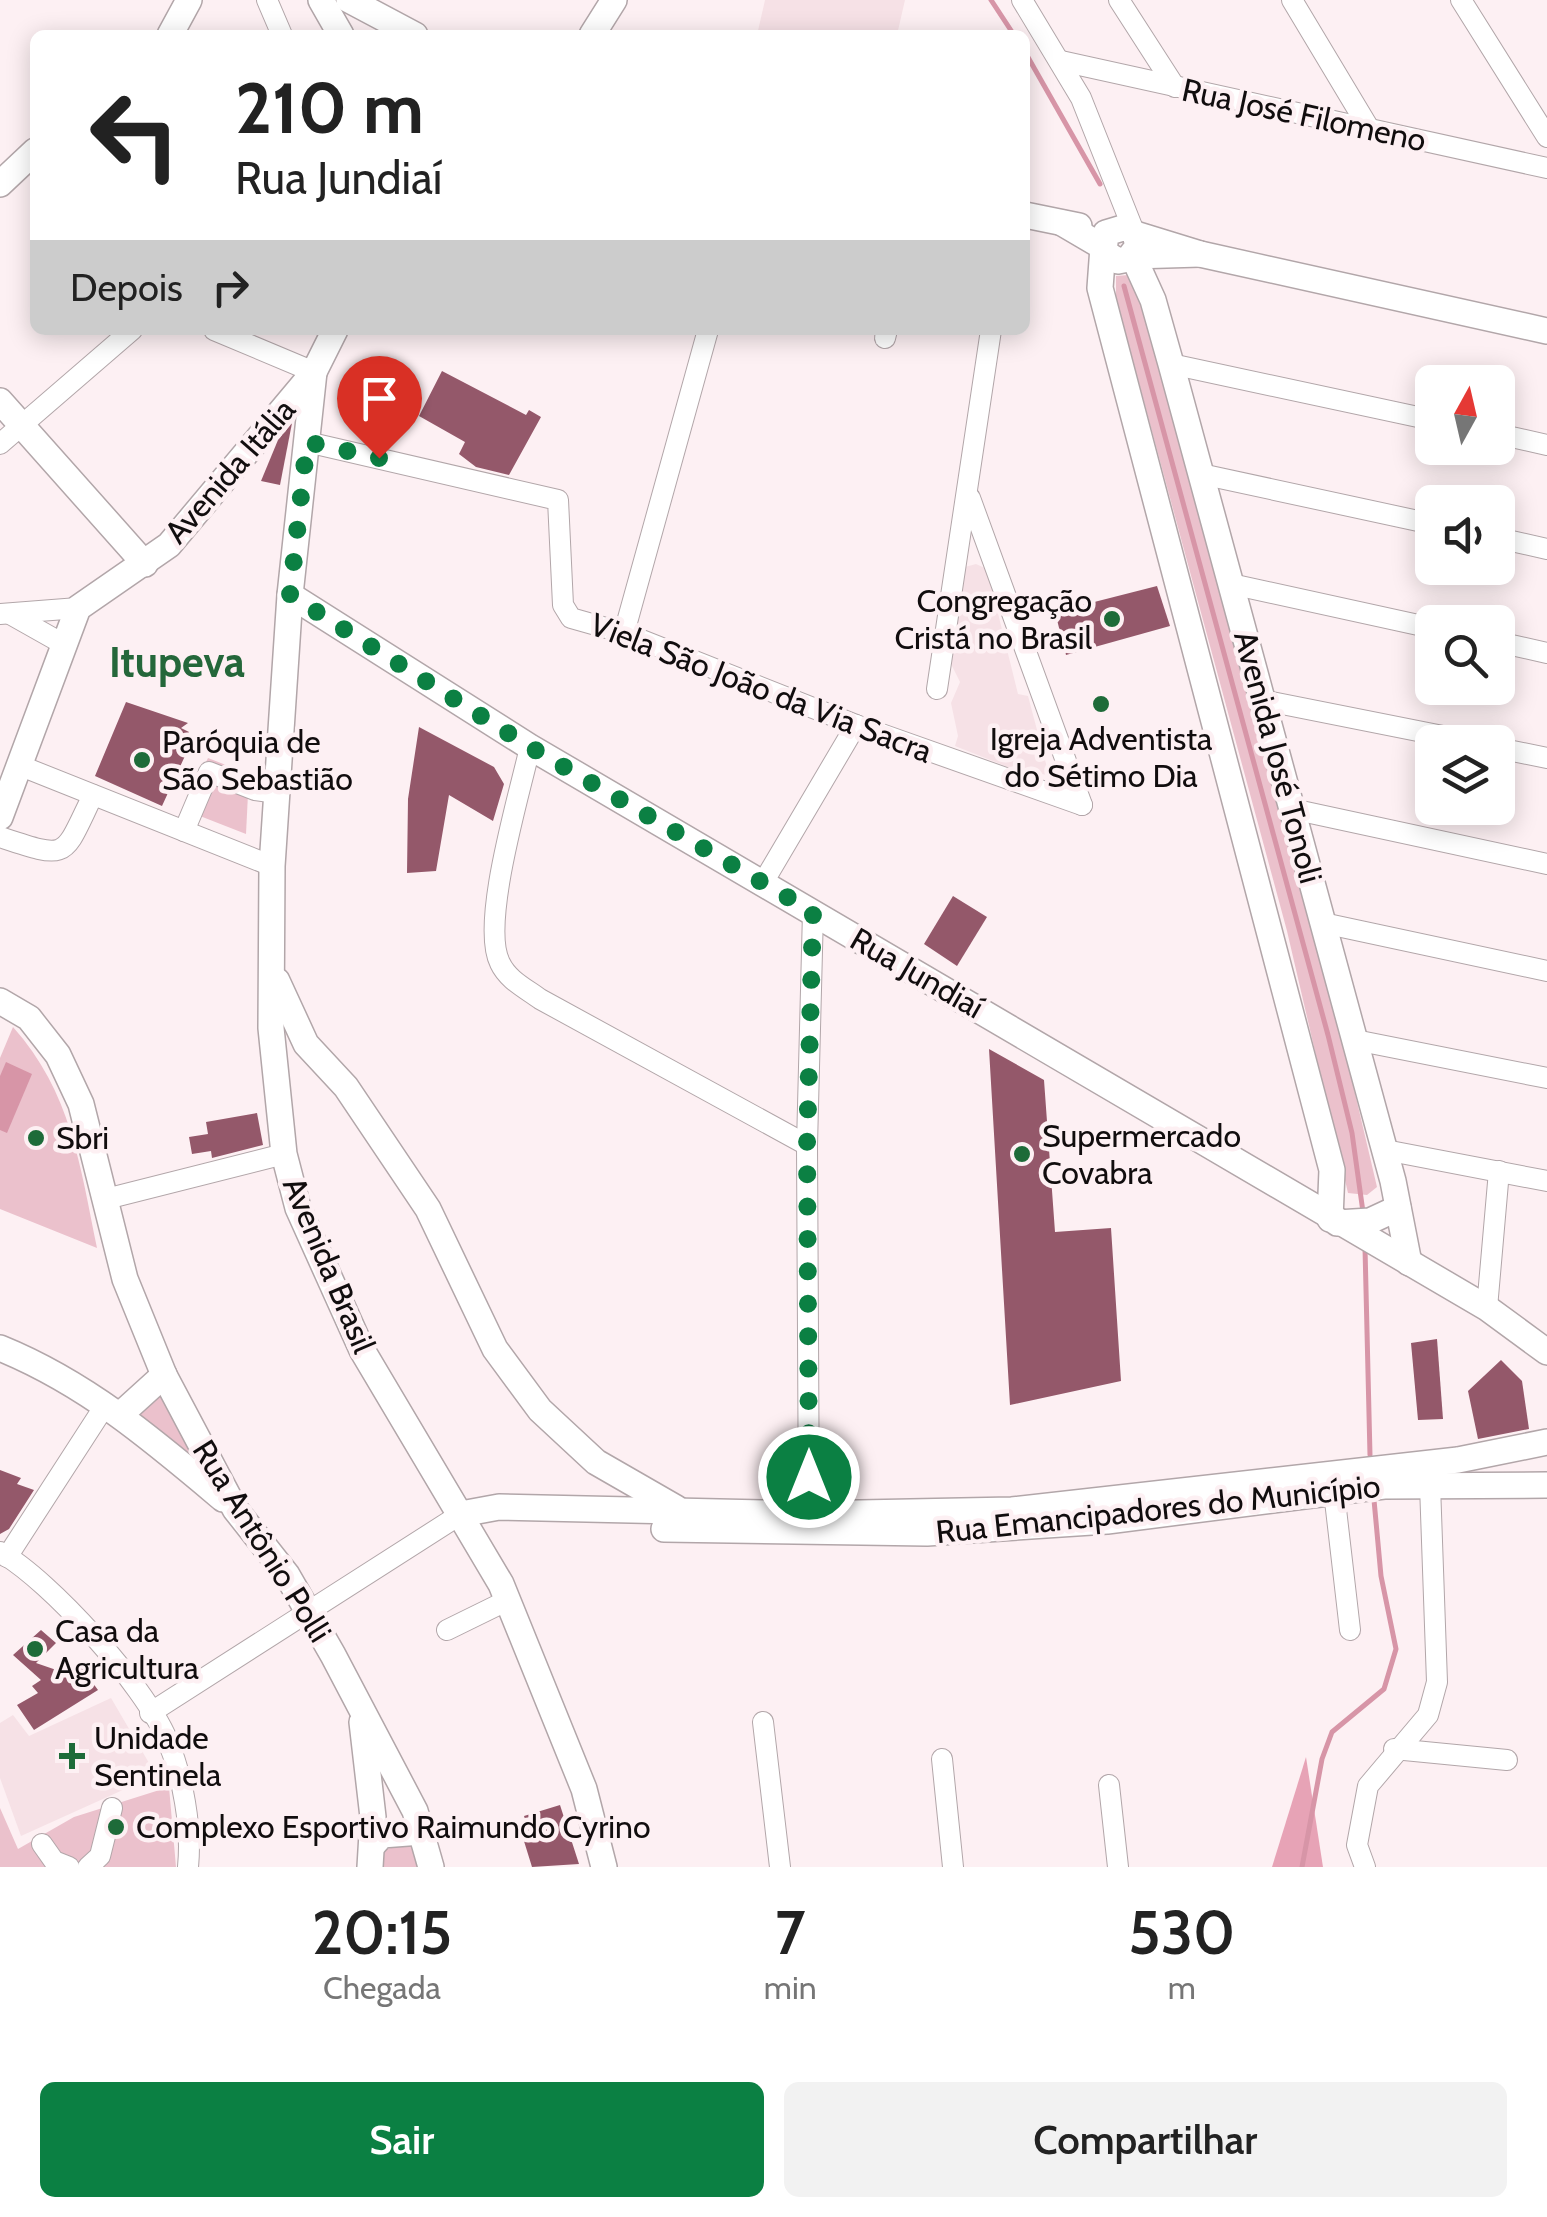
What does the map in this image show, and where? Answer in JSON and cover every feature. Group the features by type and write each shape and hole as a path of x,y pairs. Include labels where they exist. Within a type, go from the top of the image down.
{"main road":[{"path":"173,30 190,0"},
{"path":"321,0 337,30"},
{"path":"349,0 403,30"},
{"path":"595,30 614,0"},
{"path":"354,30 370,15"},
{"path":"0,184 30,156"},
{"path":"1030,216 1106,239 1118,261 1134,245 1200,254 1547,331"},
{"name":"Avenida José Tonoli","path":"1106,239 1100,288 1332,1170 1351,1226"},
{"name":"Avenida José Tonoli","path":"1134,245 1171,364 1385,1150 1409,1263"},
{"path":"1152,300 1160,278 1174,265 1200,254"},
{"path":"314,372 332,335"},
{"name":"Avenida Brasil","path":"314,372 290,595 272,866 271,1028 284,1154 298,1208 362,1350 508,1600 584,1789 604,1867"},
{"name":"Avenida Itália","path":"78,608 170,545 314,372"},
{"path":"0,401 145,564"},
{"name":"Rua Jundiaí","path":"290,595 530,747 1487,1308 1546,1353"},
{"path":"0,818 78,608"},
{"name":"Rua Emancipadores do Município","path":"273,972 306,1044 346,1087 428,1209 495,1349 540,1410 596,1462 685,1512"},
{"name":"Rua Antônio Polli","path":"0,1001 29,1018 58,1056 81,1104 124,1279 164,1375 234,1509 287,1575 307,1609 415,1812 431,1867"},
{"path":"276,1082 287,1052 306,1044"},
{"path":"1351,1226 1398,1208"},
{"path":"0,1348 113,1409 234,1509"},
{"path":"113,1409 164,1375"},
{"name":"Rua Emancipadores do Município","path":"465,1522 809,1523 1012,1510 1458,1460 1547,1442"},
{"path":"1430,1485 1458,1460"},
{"name":"Rua Emancipadores do Município","path":"465,1522 500,1507 685,1512 928,1533 1107,1520 1334,1492 1430,1485 1547,1484"},
{"name":"Rua Antônio Polli","path":"360,1707 371,1856"},
{"path":"371,1856 382,1835 421,1832"}],"street":[{"path":"267,0 280,30"},
{"name":"Avenida José Tonoli","path":"1022,0 1082,98 1134,245"},
{"path":"1120,0 1175,87"},
{"path":"1292,0 1370,130"},
{"path":"1461,0 1547,137"},
{"name":"Rua José Filomeno","path":"1061,62 1547,168"},
{"path":"0,444 126,335"},
{"path":"226,335 314,372"},
{"path":"624,633 707,335"},
{"path":"937,689 970,496 990,335"},
{"path":"1171,364 1415,416"},
{"path":"1515,438 1547,445"},
{"name":"Viela São João da Via Sacra","path":"307,442 558,500 562,604 571,618 624,633 856,725 1082,805 970,496"},
{"path":"1201,474 1415,520"},
{"path":"1515,542 1547,549"},
{"path":"1231,584 1415,624"},
{"path":"5,614 78,608"},
{"path":"5,614 65,645"},
{"path":"1515,646 1547,653"},
{"path":"1262,700 1415,730"},
{"path":"764,881 856,725"},
{"path":"530,747 496,901 493,945 510,978 540,999 807,1145"},
{"path":"1515,751 1547,758"},
{"path":"21,766 272,866"},
{"path":"184,831 209,772 256,790 277,792"},
{"path":"0,837 50,854 60,852 68,846 94,795"},
{"path":"1292,810 1547,864"},
{"path":"809,1523 807,1145 813,912"},
{"path":"1323,924 1547,971"},
{"path":"1355,1040 1547,1078"},
{"path":"1385,1150 1547,1181"},
{"path":"106,1199 284,1154"},
{"path":"1487,1308 1500,1171"},
{"path":"113,1409 4,1554 82,1620 166,1736 179,1776 190,1848 188,1867"},
{"path":"1365,1867 1357,1845 1368,1786 1394,1750 1428,1715 1437,1682 1430,1485"},
{"path":"1334,1492 1350,1630"},
{"path":"150,1714 307,1609 465,1522"},
{"path":"447,1630 508,1600"},
{"path":"763,1722 780,1867"},
{"path":"1394,1750 1508,1760"},
{"path":"942,1759 954,1867"},
{"path":"1109,1784 1118,1867"},
{"path":"100,1863 112,1808"},
{"path":"42,1844 54,1861 69,1867"}],"shaded area":[{"path":"765,0 905,0 898,30 758,30"},
{"path":"1129,275 1145,313 1346,1055 1377,1187 1367,1195 1348,1193 1287,931 1116,298 1116,276"},
{"path":"976,564 987,569 1018,694 1028,696 1049,775 1018,771 955,746 958,736 951,703 960,682 951,664 965,567"},
{"path":"208,758 249,774 246,834 182,809"},
{"name":"Sbri","path":"13,1027 33,1052 61,1104 78,1159 97,1248 0,1209 0,1058"},
{"path":"6,1062 32,1074 7,1133 0,1130 0,1076"},
{"path":"159,1390 192,1455 133,1415"},
{"name":"Unidade Sentinela","path":"111,1698 156,1775 21,1836 0,1778 0,1723 13,1715 29,1736"},
{"path":"1306,1757 1323,1867 1272,1867"},
{"name":"Complexo Esportivo Raimundo Cyrino","path":"169,1787 176,1867 0,1867 0,1808 18,1849 74,1817"},
{"path":"416,1843 420,1867 381,1867 381,1850"}],"building":[{"path":"442,371 526,415 529,410 541,417 509,475 476,467 459,454 465,442 419,416"},
{"path":"292,423 280,485 261,481 278,440"},
{"name":"Congregação Cristá no Brasil","path":"1157,586 1170,626 1066,655 1055,612"},
{"name":"Paróquia de São Sebastião","path":"126,702 188,723 181,728 189,732 183,741 190,745 162,806 95,776"},
{"path":"419,727 494,767 504,784 493,821 449,795 436,871 407,873 408,799"},
{"path":"953,896 987,917 957,966 924,944"},
{"name":"Supermercado Covabra","path":"989,1049 1044,1080 1055,1232 1111,1228 1121,1381 1010,1405"},
{"path":"257,1113 263,1145 212,1158 211,1151 192,1154 189,1137 208,1134 206,1122"},
{"path":"1437,1339 1443,1419 1418,1420 1411,1343"},
{"path":"1501,1360 1522,1381 1529,1429 1478,1439 1468,1391"},
{"path":"0,1470 21,1478 17,1484 34,1490 9,1529 0,1534"},
{"path":"41,1630 56,1643 36,1663 68,1674 81,1667 98,1690 34,1730 17,1705 38,1693 32,1686 41,1680 13,1655"},
{"path":"560,1805 579,1864 532,1867 519,1825 526,1822 524,1816"}],"waterway":[{"path":"991,0 1011,30"},
{"path":"1030,61 1100,184"},
{"path":"1124,286 1328,1035 1352,1133 1363,1212"},
{"path":"1365,1248 1370,1455"},
{"path":"1302,1867 1322,1759 1332,1732 1384,1689 1396,1649 1381,1576 1374,1500"}],"place":[{"name":"Congregação Cristá no Brasil","path":"1112,619"},
{"name":"Igreja Adventista do Sétimo Dia","path":"1101,704"},
{"name":"Paróquia de São Sebastião","path":"142,760"},
{"name":"Sbri","path":"36,1138"},
{"name":"Supermercado Covabra","path":"1022,1154"},
{"name":"Casa da Agricultura","path":"35,1649"},
{"name":"Unidade Sentinela","path":"72,1756"},
{"name":"Complexo Esportivo Raimundo Cyrino","path":"116,1827"}],"district":[{"name":"Itupeva","path":"177,662"}],"route":[{"path":"379,458 307,442 290,595 530,747 813,912 807,1145 809,1477"}]}
